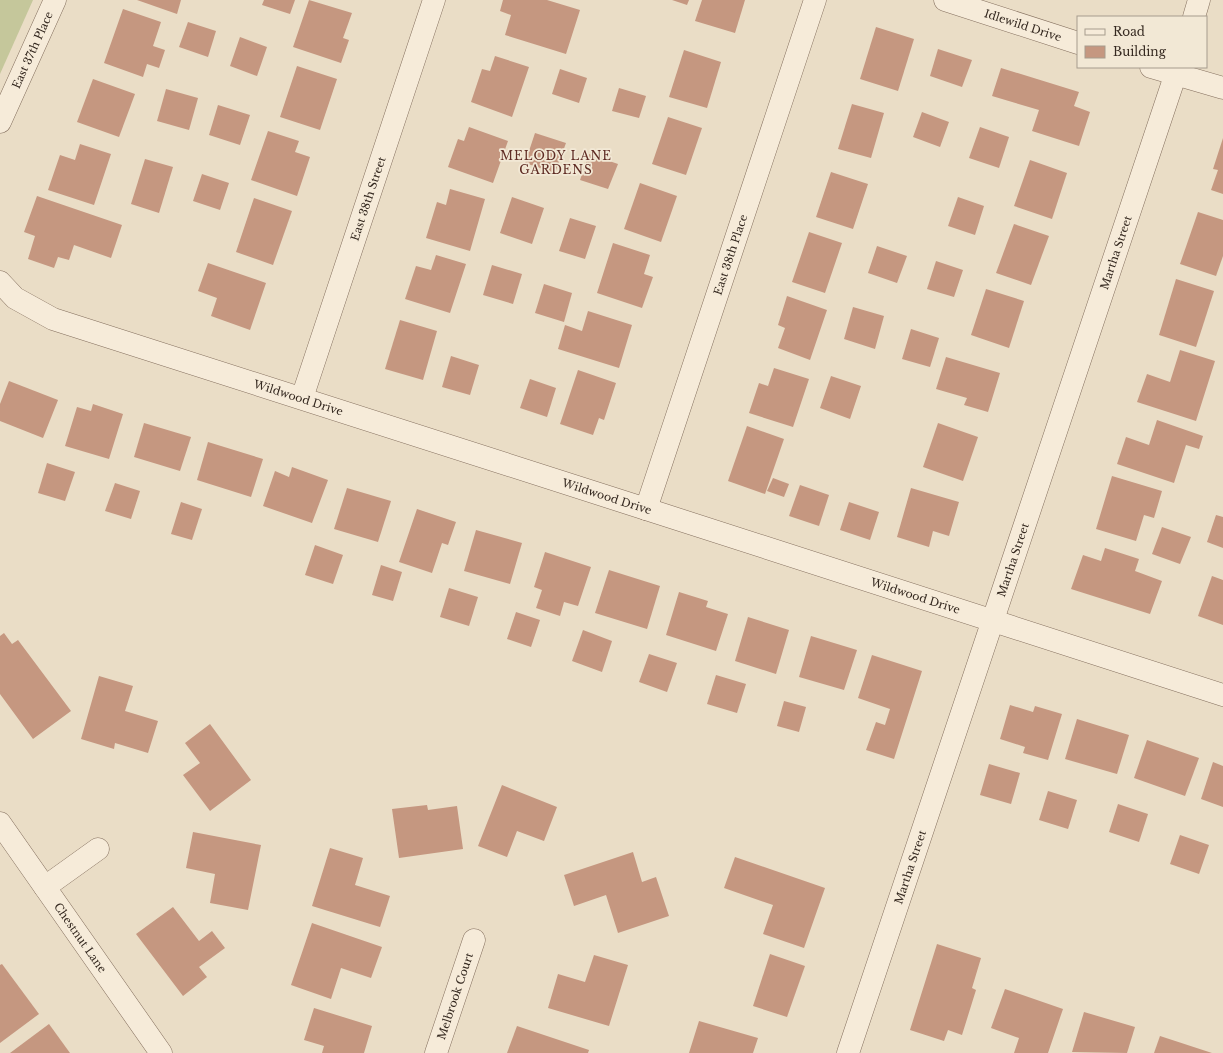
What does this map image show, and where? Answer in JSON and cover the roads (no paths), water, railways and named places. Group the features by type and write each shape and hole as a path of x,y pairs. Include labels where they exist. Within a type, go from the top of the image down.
{"street":[{"name":"East 37th Place","path":"0,122 55,0"},
{"name":"East 38th Street","path":"302,398 434,0"},
{"name":"East 38th Place","path":"646,509 815,0"},
{"name":"Idlewild Drive","path":"945,0 1077,43"},
{"path":"1194,16 1199,0"},
{"path":"1157,68 1176,71 1223,88"},
{"name":"Martha Street","path":"848,1053 994,621 1176,71"},
{"name":"Wildwood Drive","path":"0,282 16,298 53,319 1223,695"},
{"name":"Chestnut Lane","path":"0,823 161,1053"},
{"path":"45,887 98,849"},
{"name":"Melbrook Court","path":"436,1053 474,940"}],"district":[{"name":"MELODY LANE GARDENS","path":"556,163"}]}
